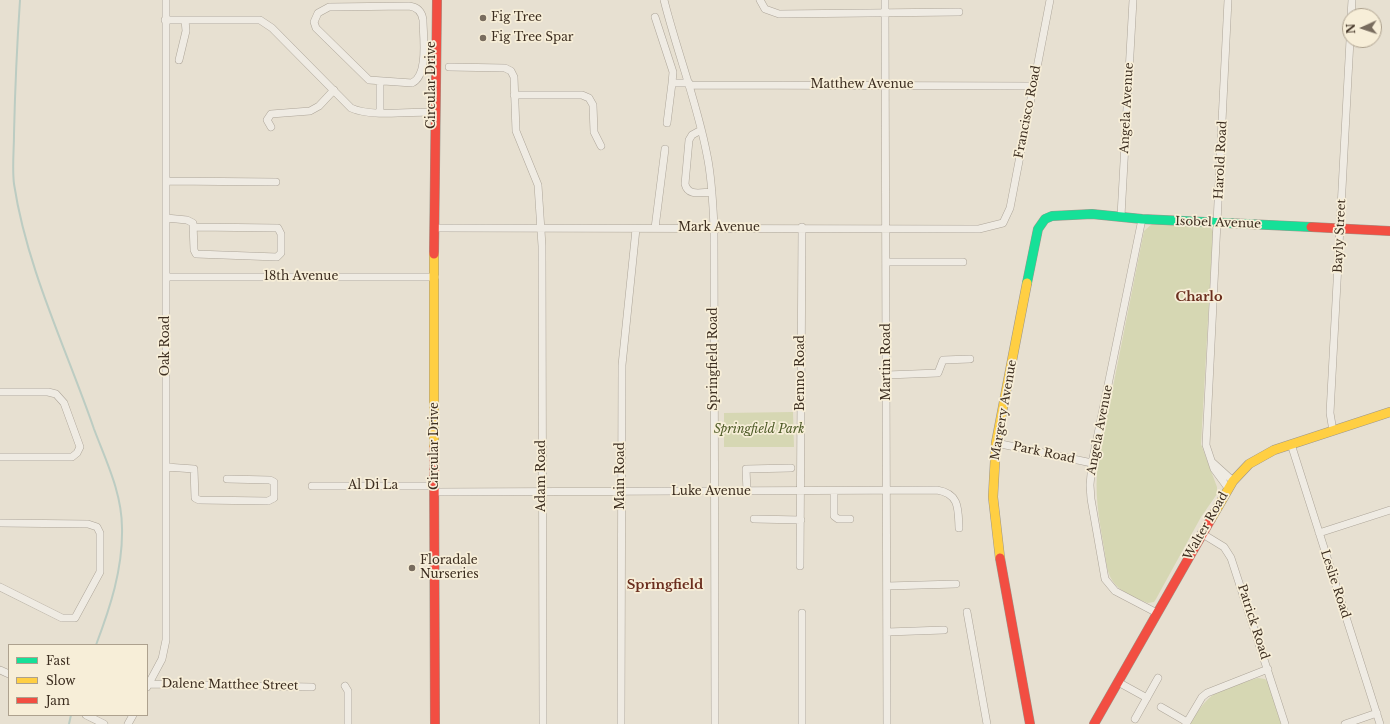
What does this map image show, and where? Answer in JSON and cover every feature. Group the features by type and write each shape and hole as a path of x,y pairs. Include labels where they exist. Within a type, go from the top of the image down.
{"street":[{"name":"Oak Road","path":"148,685 162,659 166,643 166,0"},
{"name":"Circular Drive","path":"431,0 432,162 435,168"},
{"name":"Circular Drive","path":"435,724 434,228 437,0"},
{"name":"Springfield Road","path":"660,0 670,24 690,84 708,156 712,192 714,228 715,724"},
{"name":"Springfield Road","path":"664,0 670,24"},
{"path":"760,0 765,9 779,14 959,12"},
{"name":"Martin Road","path":"885,0 887,229 887,724"},
{"name":"Francisco Road","path":"1003,223 1010,208 1050,0"},
{"name":"Angela Avenue","path":"1121,216 1133,0"},
{"name":"Harold Road","path":"1228,0 1206,445 1212,462 1230,484"},
{"path":"409,6 415,7 420,11 423,20 423,59 419,78 410,83 380,81 367,78 316,28 314,19 318,13 329,7 409,6"},
{"path":"655,17 673,72 668,123"},
{"path":"165,20 252,19 264,22 348,105 354,109 380,112 431,112"},
{"path":"179,60 186,31 185,20"},
{"name":"Bayly Street","path":"1333,431 1330,413 1350,48"},
{"name":"Adam Road","path":"449,67 508,69 514,77 516,131 538,185 542,246 543,724"},
{"path":"380,81 380,112"},
{"name":"Matthew Avenue","path":"672,83 886,86 1033,86"},
{"path":"271,126 267,120 271,114 310,111 319,106 334,90"},
{"path":"514,95 582,95 589,98 593,106 594,132 601,146"},
{"path":"701,130 692,135 689,140 685,184 686,188 692,193 712,192"},
{"path":"656,228 665,149"},
{"path":"166,181 276,182"},
{"name":"Isobel Avenue","path":"1047,218 1063,214 1121,216 1142,220 1218,222 1390,231"},
{"path":"166,218 191,221 194,227 194,250 196,254 277,257 281,253 281,234 278,228 194,227"},
{"name":"Margery Avenue","path":"1030,724 996,534 993,497 996,443 1034,250 1039,228 1047,218"},
{"name":"Angela Avenue","path":"1142,220 1092,463 1090,485 1091,499 1105,579 1115,591 1157,613"},
{"name":"Mark Avenue","path":"434,228 802,227 979,229 1003,223"},
{"name":"Benno Road","path":"800,566 802,227"},
{"name":"Main Road","path":"621,724 621,492 623,341 636,228"},
{"path":"887,262 963,262"},
{"name":"18th Avenue","path":"167,277 435,277"},
{"path":"887,375 938,373 940,371 942,360 970,359"},
{"path":"0,392 48,392 56,394 64,403 80,447 77,453 72,456 0,456"},
{"name":"Walter Road","path":"1094,724 1201,533 1230,484 1241,471 1260,457 1290,444 1390,412"},
{"name":"Park Road","path":"996,443 1092,463"},
{"name":"Leslie Road","path":"1290,444 1380,724"},
{"path":"166,467 194,470 195,498 199,500 268,501 274,498 274,482 270,480 227,479"},
{"path":"747,492 746,469 791,468"},
{"name":"Al Di La","path":"312,486 434,489"},
{"name":"Luke Avenue","path":"434,489 542,492 937,490 950,494 957,506 960,528"},
{"path":"834,491 834,516 838,519 850,519"},
{"path":"1319,533 1390,510"},
{"path":"754,519 801,520"},
{"path":"0,523 88,524 98,528 101,537 100,572 75,618 62,618 0,587"},
{"name":"Patrick Road","path":"1201,533 1224,547 1232,558 1285,724"},
{"path":"887,586 956,584"},
{"path":"967,612 987,724"},
{"path":"802,613 802,724"},
{"path":"887,632 944,630"},
{"path":"1161,707 1187,723 1207,692 1268,669"},
{"path":"1135,719 1158,678"},
{"path":"1118,682 1147,698"},
{"name":"Dalene Matthee Street","path":"148,685 312,687"},
{"path":"344,686 348,691 348,724"},
{"path":"1345,724 1377,714"},
{"path":"88,716 104,724"}],"green space":[{"path":"1153,223 1209,226 1213,231 1201,444 1217,487 1217,494 1201,517 1156,599 1154,602 1148,603 1133,597 1119,588 1108,573 1099,516 1097,473 1144,231"},
{"name":"Springfield Park","path":"793,412 794,447 724,447 724,413"},
{"path":"1258,678 1265,679 1268,682 1281,724 1190,724 1204,703 1218,692 1225,688"}],"waterway":[{"path":"20,0 13,165 14,184 20,216 28,247 48,308 112,477 121,515 122,543 118,573 111,603 96,644"},
{"path":"69,724 71,716"}],"traffic: fast":[{"path":"1027,283 1038,229 1045,219 1052,216 1092,214 1142,219 1311,227"}],"traffic: slow":[{"path":"434,254 434,448"},
{"path":"1000,558 993,497 996,443 1027,283"},
{"path":"1211,519 1233,481 1249,464 1274,450 1390,412"}],"traffic: jam":[{"path":"434,254 437,0"},
{"path":"1311,227 1390,231"},
{"path":"434,448 435,724"},
{"path":"1094,724 1211,519"},
{"path":"1000,558 1030,724"}],"place":[{"name":"Fig Tree","path":"483,18"},
{"name":"Fig Tree Spar","path":"483,38"},
{"name":"Floradale Nurseries","path":"412,568"}],"district":[{"name":"Charlo","path":"1199,297"},
{"name":"Springfield","path":"665,585"}]}
